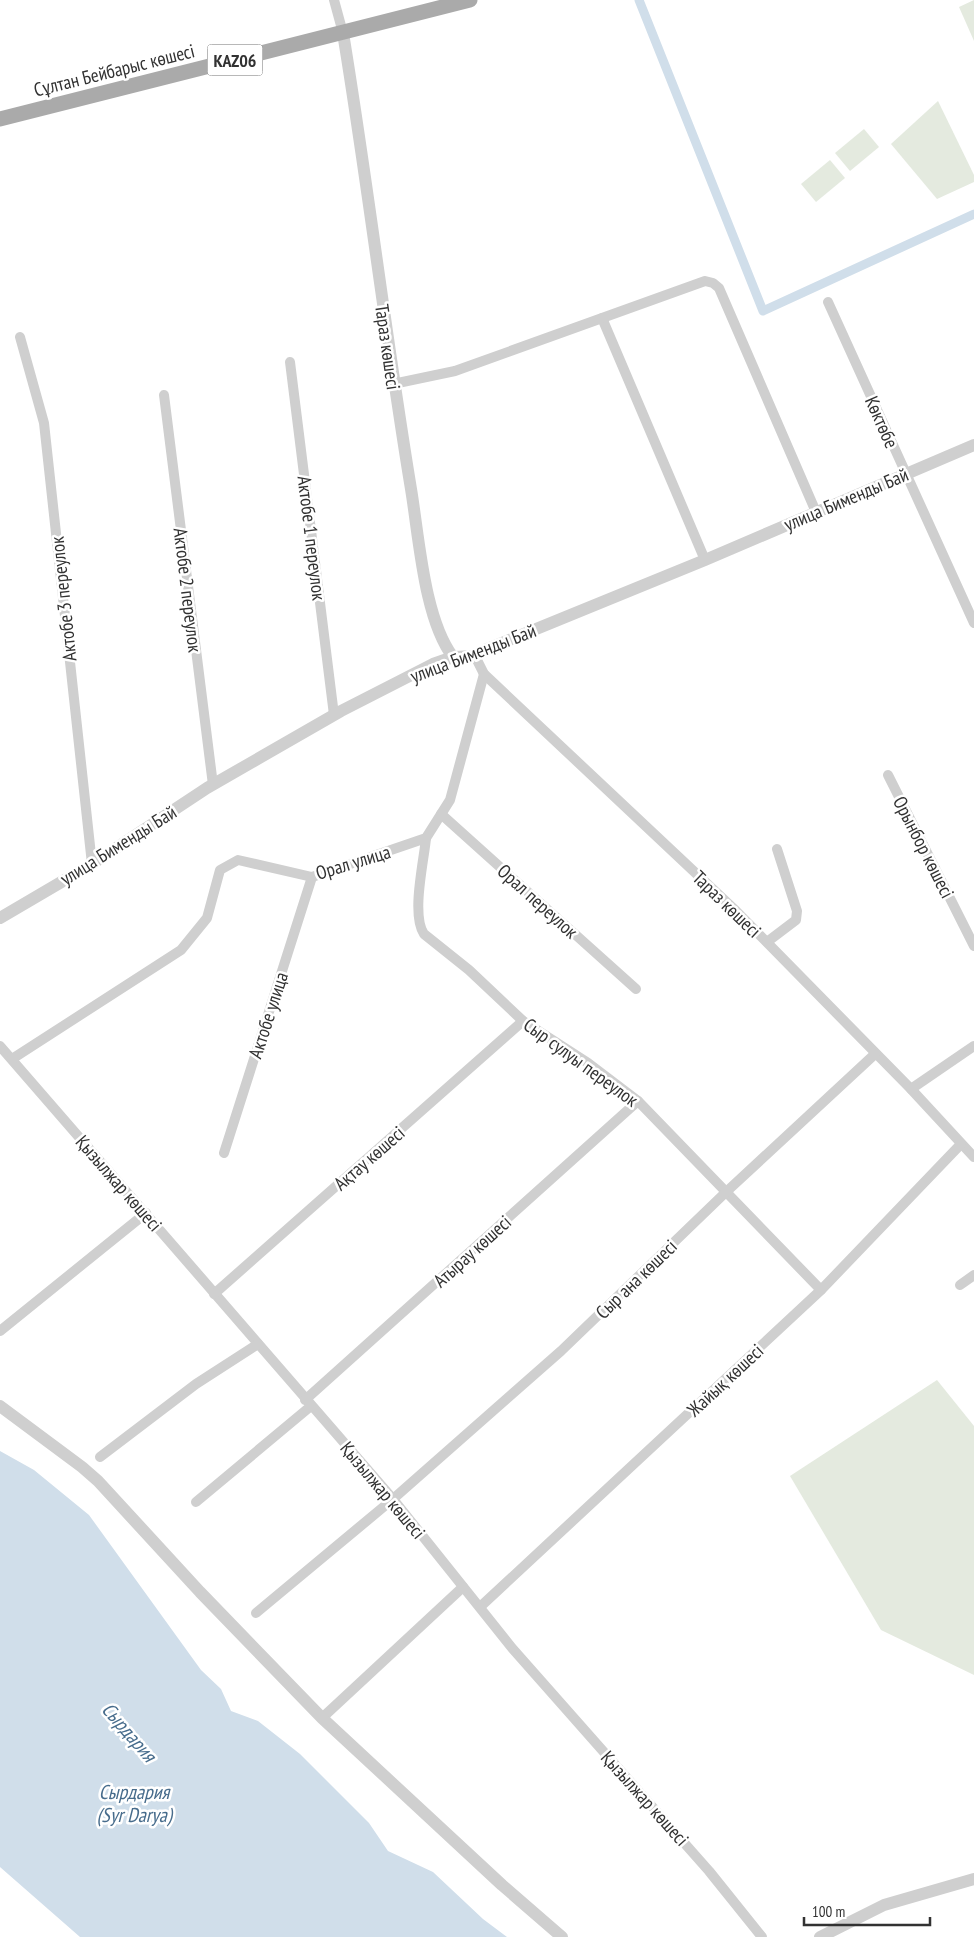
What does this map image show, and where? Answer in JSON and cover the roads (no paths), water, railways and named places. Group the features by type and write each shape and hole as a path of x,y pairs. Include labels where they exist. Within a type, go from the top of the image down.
{"main road":[{"name":"Сұлтан Бейбарыс көшесі","path":"0,119 470,0"}],"street":[{"path":"334,0 342,33"},
{"name":"Тараз көшесі","path":"342,33 393,384 428,593 443,643 453,657"},
{"path":"393,384 455,371 705,281 713,283 719,288 816,512"},
{"name":"Көктөбе","path":"828,302 905,475 974,623"},
{"path":"602,318 705,560"},
{"name":"Актобе 3 переулок","path":"20,336 44,423 92,864"},
{"name":"Актобе 1 переулок","path":"290,362 334,715"},
{"name":"Актобе 2 переулок","path":"164,395 213,785"},
{"name":"улица Бименды Бай","path":"0,918 92,864 213,785 334,715 433,664 453,657 475,656 535,629 705,560 974,445"},
{"name":"Тараз көшесі","path":"475,656 484,674 766,942 911,1089 974,1157"},
{"path":"426,838 450,800 484,674"},
{"name":"Орынбор көшесі","path":"888,775 974,946"},
{"name":"Орал переулок","path":"442,814 636,989"},
{"name":"Орал улица","path":"12,1059 181,950 207,918 220,870 238,860 312,877 426,838"},
{"name":"Сыр сулуы переулок","path":"426,838 419,910 420,928 430,940 469,970 523,1021 588,1064 638,1101 821,1290"},
{"path":"766,942 796,920 797,911 777,849"},
{"name":"Актобе улица","path":"224,1153 312,877"},
{"name":"Ақтау көшесі","path":"214,1294 523,1021"},
{"name":"Қызылжар көшесі","path":"0,1046 393,1499 512,1648 709,1871 762,1937"},
{"path":"911,1089 974,1046"},
{"name":"Сыр ана көшесі","path":"256,1613 393,1499 561,1351 725,1193 875,1054"},
{"name":"Атырау көшесі","path":"196,1502 308,1403 638,1101"},
{"name":"Жайық көшесі","path":"480,1608 821,1290 960,1144"},
{"path":"0,1331 146,1213"},
{"path":"960,1285 974,1274"},
{"path":"100,1457 196,1384 258,1344"},
{"path":"0,1406 82,1467 322,1718 502,1886 562,1937"},
{"path":"322,1718 463,1587"},
{"path":"820,1937 884,1905 974,1879"}],"water":[{"name":"Сырдария (Syr Darya)","path":"0,1451 34,1470 89,1515 201,1670 221,1689 231,1711 258,1721 300,1754 369,1823 388,1851 433,1872 483,1919 507,1937 80,1937 0,1867"}],"waterway":[{"path":"639,0 763,311 974,214"}],"water label":[{"name":"Сырдария","path":"129,1732"}]}
